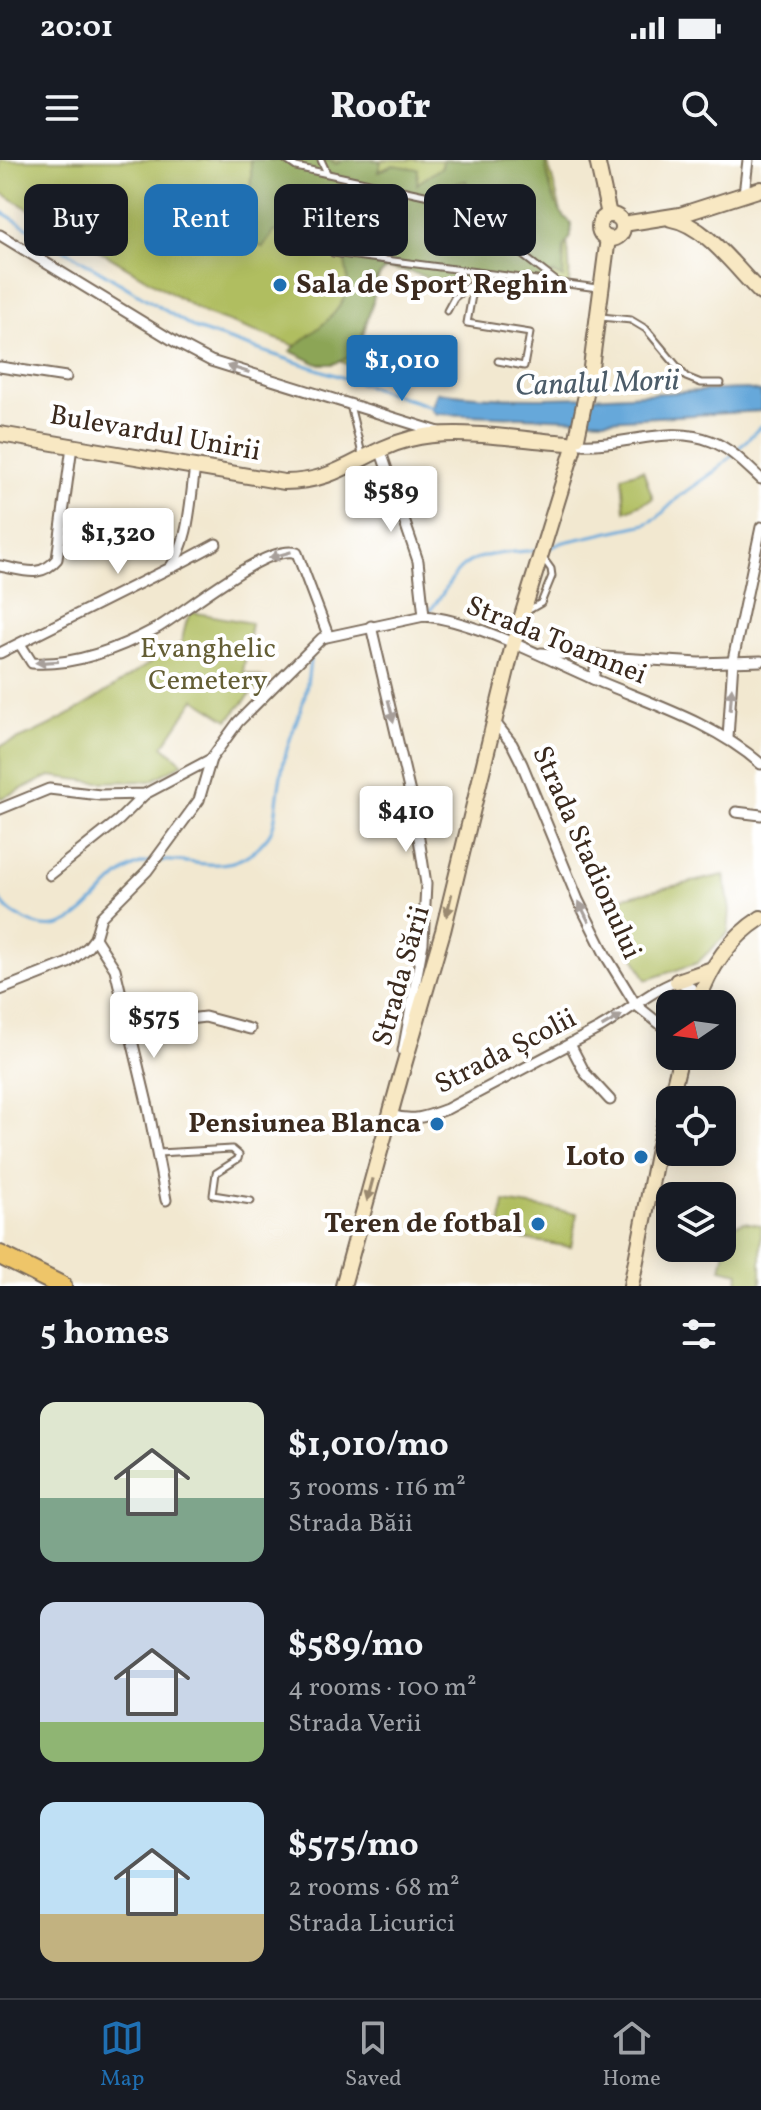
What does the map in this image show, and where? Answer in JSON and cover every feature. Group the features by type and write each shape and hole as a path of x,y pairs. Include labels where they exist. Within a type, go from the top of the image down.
{"highway":[{"path":"0,1255 50,1283"}],"main road":[{"path":"597,160 609,215"},
{"path":"623,224 667,218 761,189"},
{"path":"609,215 618,216 623,224 619,236 608,238 599,228 602,220 609,215"},
{"path":"667,218 683,221 705,236 761,293"},
{"name":"Strada Sării","path":"343,1286 443,931 513,645 576,440 588,385 608,238"},
{"name":"Bulevardul Unirii","path":"0,434 275,481 302,482 333,475 363,459"},
{"path":"363,459 380,449 418,437 445,434 576,440"},
{"path":"703,990 712,969 737,938 761,918"},
{"path":"677,981 712,969"},
{"path":"631,1286 657,1154 678,1070"}],"street":[{"path":"744,194 748,160"},
{"path":"0,235 211,361 445,434"},
{"path":"0,367 66,377"},
{"path":"576,440 602,445 666,435 690,435 725,448 761,479"},
{"path":"0,566 35,571 48,569 57,559 72,446"},
{"path":"380,449 418,561 424,616"},
{"path":"170,568 180,556 195,467"},
{"path":"728,738 733,660 757,561 761,527"},
{"path":"0,653 216,544"},
{"path":"20,644 32,663 48,664 98,654 157,628 230,578 279,552 289,550 297,553 328,635"},
{"name":"Strada Toamnei","path":"50,875 119,820 145,794 211,759 238,722 299,658 328,635 372,631 424,616 436,617 535,653 728,738 761,764"},
{"path":"372,631 416,819 426,884 423,943 404,1035 401,1075"},
{"path":"535,653 699,663 761,661"},
{"path":"593,679 598,655"},
{"name":"Strada Stadionului","path":"494,721 512,744 522,764 578,900 606,956 636,1005"},
{"path":"0,990 68,963 82,953 95,938 101,917 147,871 199,800 211,759"},
{"name":"Strada Toamnei","path":"0,809 49,789 122,796 145,794"},
{"path":"736,812 761,815"},
{"path":"95,938 115,969 166,1200"},
{"path":"677,981 692,990"},
{"name":"Strada Școlii","path":"391,1115 407,1120 424,1118 447,1109 570,1044 662,987 677,981"},
{"path":"636,1005 656,1021"},
{"path":"130,1026 205,1017 250,1029"},
{"path":"570,1044 585,1073 610,1100"}],"lane":[{"path":"286,160 296,167 452,201 560,284"},
{"path":"321,160 328,173"},
{"path":"356,256 601,289"},
{"path":"476,272 467,323 530,333 524,366 498,361"},
{"path":"447,311 454,298 475,281"},
{"path":"597,316 631,320 646,329 686,377 701,383 721,383"},
{"path":"350,404 363,459"},
{"path":"157,1153 232,1149 239,1152 238,1159 216,1173 213,1195 251,1201"}],"green space":[{"path":"0,160 547,160 567,243 568,294 381,268 355,367 206,314 108,256 128,256 128,184 24,184 24,206 0,192"},
{"path":"250,160 330,160 336,164 343,160 377,160 381,162 378,172 393,165 418,169 417,184 442,167 443,160 545,160 555,202 571,223 571,237 564,247 563,278 553,273 539,285 467,274 456,286 388,267 375,280 373,302 352,356 333,364 318,364 290,351 326,322 343,300 347,282 344,256 408,256 408,184 274,184 274,232 263,247 258,246 258,184 250,184"},
{"path":"643,470 653,499 625,511 622,476"},
{"name":"Evanghelic Cemetery","path":"191,612 251,623 243,672 265,678 228,720 195,699 163,746 183,763 151,781 96,782 50,776 0,799 0,746 71,714 181,643"},
{"path":"724,875 730,910 728,933 697,963 646,980 606,901"},
{"name":"Teren de fotbal","path":"504,1202 577,1213 571,1247 499,1235"},
{"path":"744,1222 761,1225 761,1286 738,1282 739,1273 721,1269 722,1262 736,1262 736,1225"}],"water":[{"path":"747,389 761,392 761,411 606,420 437,414 431,410 437,392 553,398"}],"waterway":[{"name":"Canalul Morii","path":"0,211 196,329 435,408"},
{"path":"549,548 646,524 657,518 681,495 718,469 761,426"},
{"path":"428,612 465,564 484,556 537,550"},
{"path":"0,899 12,912 27,921 46,926 62,924 77,917 129,869 144,863 178,861 224,864 239,860 253,851 273,827 283,763 305,695 311,653"}],"place":[{"name":"Sala de Sport Reghin","path":"280,285"},
{"name":"Pensiunea Blanca","path":"437,1124"},
{"name":"Loto","path":"641,1157"},
{"name":"Teren de fotbal","path":"538,1224"}]}
